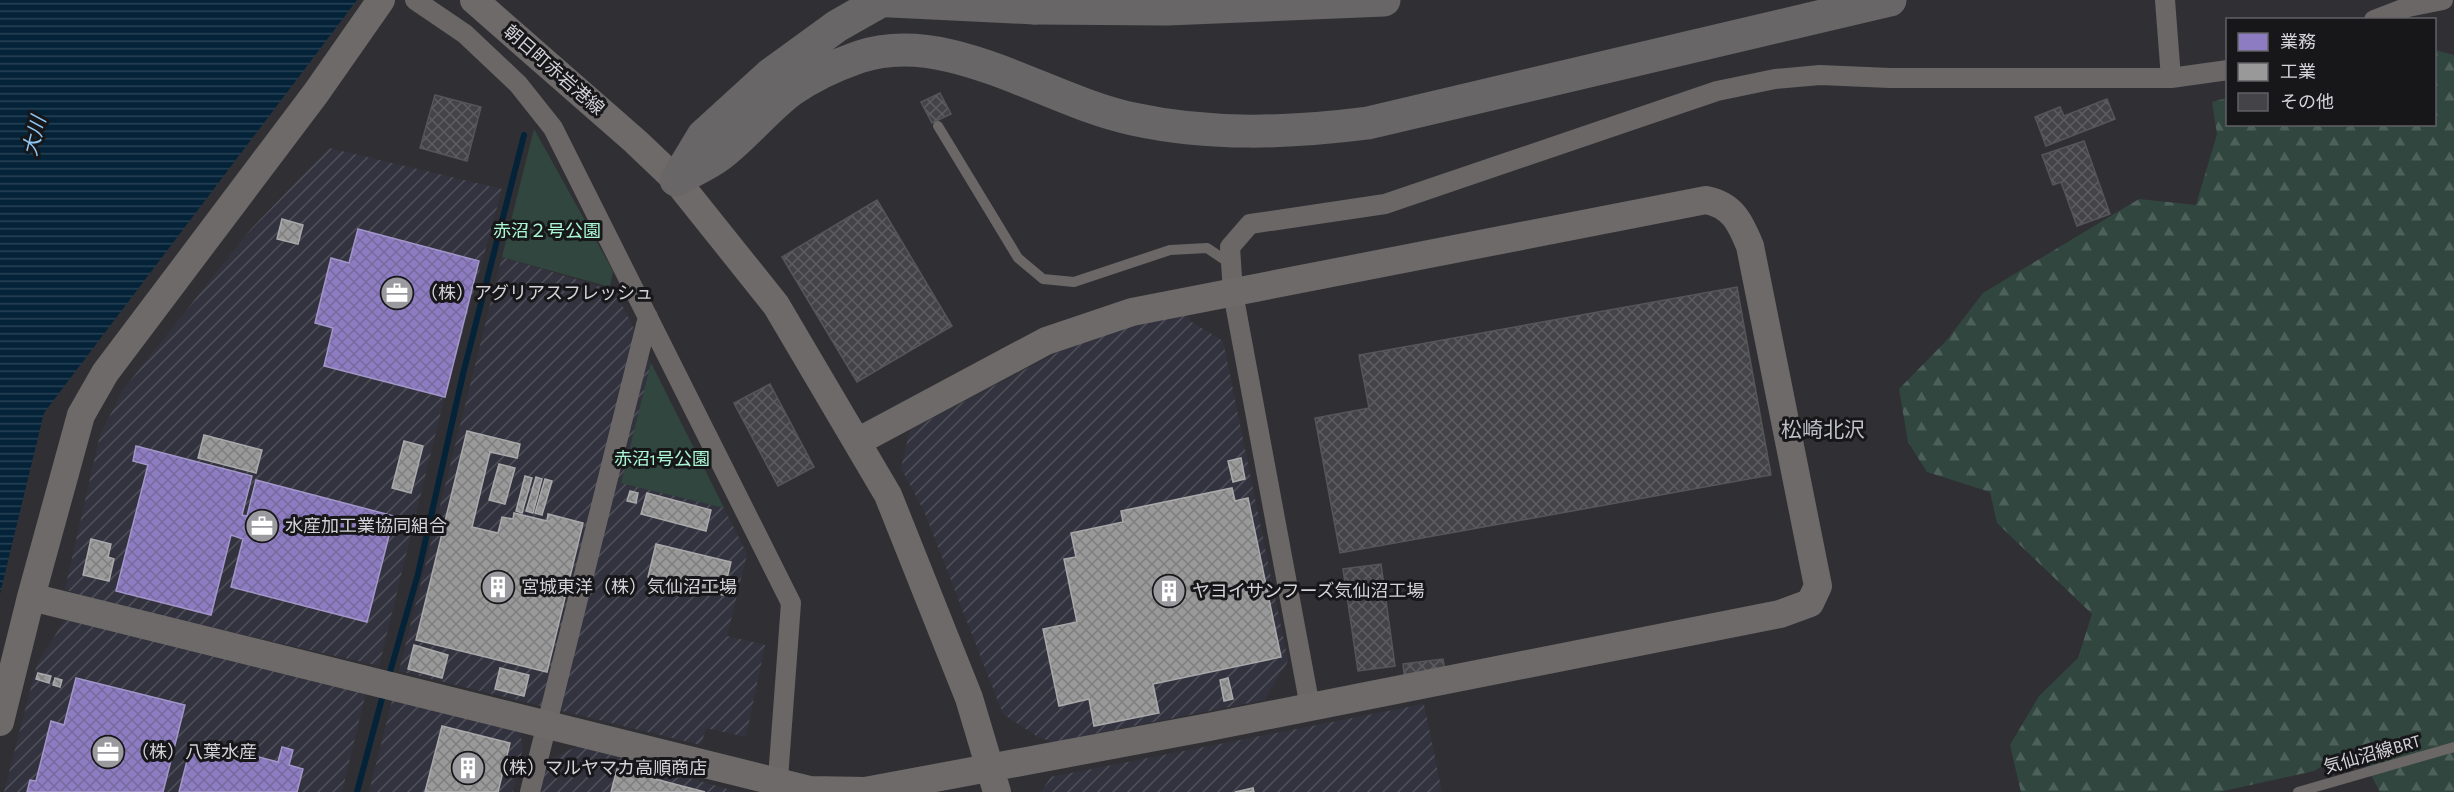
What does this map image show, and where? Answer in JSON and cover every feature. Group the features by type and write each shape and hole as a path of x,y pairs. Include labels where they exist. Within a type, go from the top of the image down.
{"highway":[{"path":"871,0 1035,8 1167,9 1384,0"},
{"path":"676,180 703,136 771,74 837,26 883,0"},
{"path":"676,180 718,156 790,92 823,73 861,57 907,49 952,55 998,70 1059,97 1132,119 1202,130 1262,132 1316,130 1368,123 1890,0"}],"street":[{"path":"0,722 31,597 81,415 105,373 316,93 381,0"},
{"path":"415,0 473,42 518,84 553,128 791,603 777,787"},
{"name":"朝日町赤岩港線","path":"474,0 635,141 676,180 776,305 888,495 969,698 994,781"},
{"path":"2165,0 2171,78"},
{"path":"2379,18 2408,7 2443,0"},
{"path":"1310,707 1233,293 1230,247 1250,224 1385,204 1717,91 1775,79 1820,75 1902,78 2171,78 2226,70"},
{"path":"31,597 546,725 777,787 865,791 994,781 1310,707 1780,614 1810,603 1818,586 1750,246 1738,218 1719,202 1706,200 1132,312 1046,341 857,442"},
{"path":"530,792 648,317"}],"lane":[{"path":"938,126 1018,258 1043,279 1074,282 1170,250 1208,248 1231,264"},
{"name":"気仙沼線BRT","path":"2298,792 2454,747"}],"shaded area":[{"path":"329,148 502,189 442,407 379,666 86,598 65,589 100,435 123,390 251,229"},
{"path":"502,257 615,291 747,554 727,636 765,645 746,737 706,728 701,745 399,671"},
{"path":"1186,313 1190,321 1223,341 1288,661 1264,700 1053,742 1038,737 1003,714 924,511 901,468 910,430 1066,348 1152,319"},
{"path":"66,618 366,692 342,792 4,792 37,664"},
{"path":"393,697 518,725 523,746 513,792 369,792"},
{"path":"1424,704 1442,792 1041,792 1051,777"},
{"path":"578,746 738,792 538,792 546,761"}],"green space":[{"path":"2436,50 2454,55 2454,792 2380,792 2356,747 2314,771 2219,792 2021,792 2010,745 2039,696 2078,658 2092,614 1997,523 1990,492 1927,472 1908,442 1899,389 1946,341 1983,293 2139,199 2196,205 2217,134 2212,102 2226,98 2226,126 2436,126"},
{"name":"赤沼２号公園","path":"534,129 613,271 610,287 502,257"},
{"name":"赤沼1号公園","path":"651,363 724,508 621,483"}],"water":[{"name":"大川","path":"0,0 357,0 44,413 0,594"}],"building: 業務":[{"name":"（株）アグリアスフレッシュ","path":"358,229 479,261 445,397 324,366 333,328 315,323 331,258 349,263"},
{"name":"水産加工業協同組合","path":"136,446 252,476 242,515 247,516 256,480 394,516 367,622 231,587 243,539 231,535 211,615 116,591 148,465 133,461"},
{"name":"（株）八葉水産","path":"76,678 185,705 163,792 27,792 30,780 36,781 51,721 64,725"},
{"path":"221,747 278,762 282,747 293,750 289,765 303,769 297,792 179,792 189,753 217,760"}],"building: 工業":[{"path":"282,219 303,225 298,244 277,239"},
{"name":"宮城東洋（株）気仙沼工場","path":"467,431 520,444 517,458 490,452 472,527 498,533 502,517 513,519 514,513 547,521 548,514 583,523 547,672 416,640"},
{"path":"204,435 262,450 256,473 198,458"},
{"path":"404,441 423,446 411,493 392,488"},
{"path":"1241,458 1245,479 1233,482 1228,461"},
{"path":"499,464 515,468 505,504 489,500"},
{"path":"525,476 532,478 522,513 516,511"},
{"path":"536,477 542,479 533,513 526,511"},
{"path":"545,479 552,481 542,515 535,513"},
{"name":"ヤヨイサンフーズ気仙沼工場","path":"1232,488 1235,501 1248,498 1281,657 1153,684 1159,713 1094,726 1089,699 1059,706 1043,629 1077,622 1064,559 1076,557 1071,533 1123,522 1121,511"},
{"path":"630,491 638,493 636,503 627,501"},
{"path":"647,493 711,510 706,531 641,514"},
{"path":"91,539 111,544 108,557 114,559 109,581 83,575"},
{"path":"656,544 731,562 723,595 648,577"},
{"path":"414,645 448,655 442,678 408,669"},
{"path":"500,668 529,675 524,696 495,689"},
{"path":"38,673 51,676 49,683 36,679"},
{"path":"55,678 62,680 60,687 53,685"},
{"path":"1228,678 1233,699 1224,701 1220,680"},
{"name":"（株）マルヤマカ高順商店","path":"442,726 510,743 498,792 425,792"},
{"path":"617,769 705,792 611,792"},
{"path":"1253,788 1254,792 1235,792"}],"building: その他":[{"path":"940,93 951,114 932,123 921,102"},
{"path":"435,95 481,107 467,161 420,148"},
{"path":"2107,99 2115,119 2046,146 2035,117 2060,107 2064,116"},
{"path":"2084,141 2110,214 2077,226 2061,182 2053,185 2042,155"},
{"path":"877,200 952,326 857,382 782,257"},
{"path":"1737,287 1771,475 1340,553 1315,418 1369,408 1359,355"},
{"path":"770,384 814,467 778,486 734,403"},
{"path":"1381,564 1395,666 1358,671 1343,569"},
{"path":"1443,659 1446,676 1405,681 1403,664"}],"waterway":[{"path":"388,679 418,574 463,374 524,135"},
{"path":"357,792 384,691"}],"place":[{"name":"（株）アグリアスフレッシュ","path":"397,293"},
{"name":"水産加工業協同組合","path":"262,526"},
{"name":"宮城東洋（株）気仙沼工場","path":"498,587"},
{"name":"ヤヨイサンフーズ気仙沼工場","path":"1169,591"},
{"name":"（株）八葉水産","path":"108,752"},
{"name":"（株）マルヤマカ高順商店","path":"468,768"}],"district":[{"name":"松崎北沢","path":"1823,430"}]}
